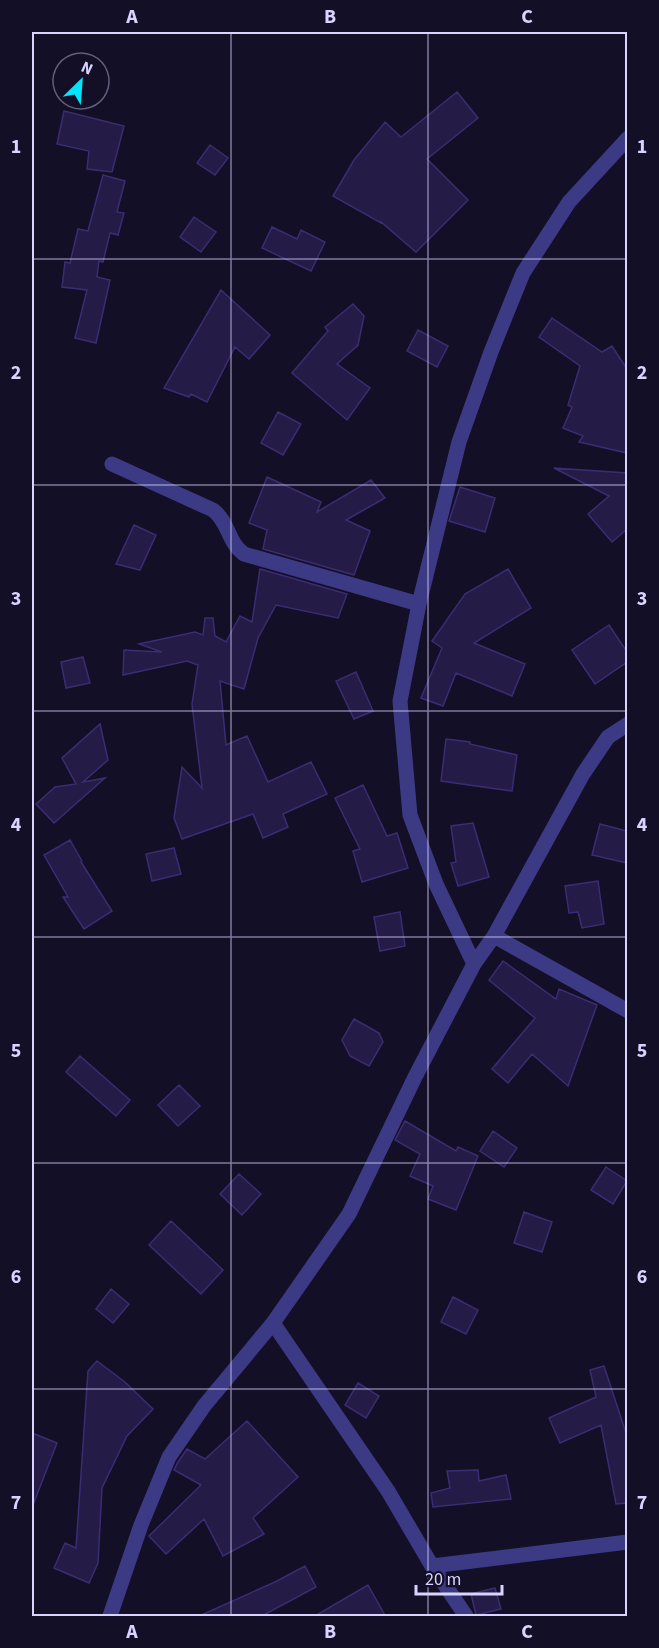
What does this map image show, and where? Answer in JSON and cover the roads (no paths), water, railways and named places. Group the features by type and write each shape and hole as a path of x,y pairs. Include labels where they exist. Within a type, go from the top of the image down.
{"street":[{"path":"474,964 436,884 410,815 400,702 419,604 459,442 491,352 523,273 569,202 627,138"},
{"path":"112,464 213,510 222,517 235,546 243,554 419,604"},
{"path":"110,1617 141,1525 170,1457 204,1406 273,1323 349,1214 415,1077 474,964 494,936 583,774 608,737 627,724"},
{"path":"494,936 627,1011"},
{"path":"273,1323 388,1491 432,1566 466,1617"},
{"path":"432,1566 627,1542"}]}
